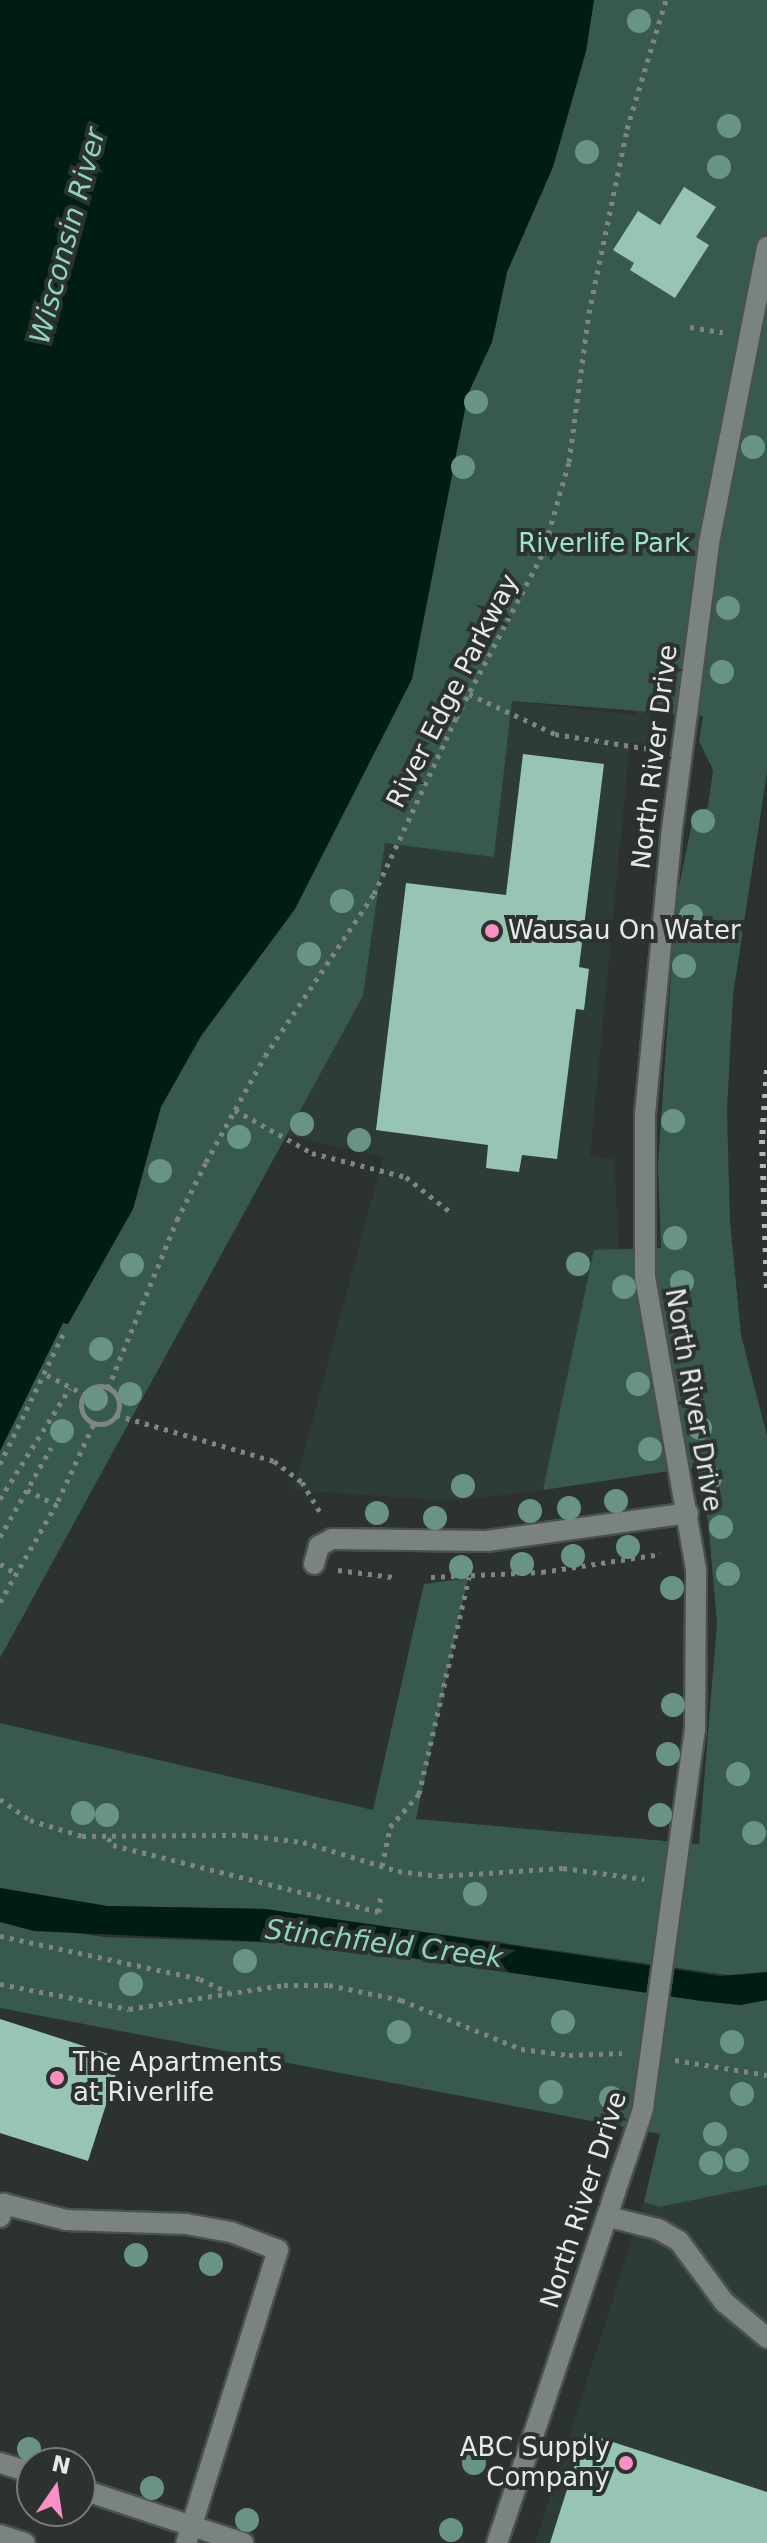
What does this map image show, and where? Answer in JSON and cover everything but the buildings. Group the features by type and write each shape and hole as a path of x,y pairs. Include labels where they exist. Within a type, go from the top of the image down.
{"street":[{"name":"North River Drive","path":"497,2543 636,2138 656,2030 699,1687 697,1581 688,1513 645,1277 645,1114 671,837 707,558 767,247"},
{"path":"314,1564 326,1540 487,1541 688,1513"},
{"path":"0,2217 4,2204 66,2220 186,2224 231,2232 278,2250 189,2534"},
{"path":"609,2217 658,2229 679,2241 724,2302 767,2338"},
{"path":"96,2496 189,2534 243,2543"},
{"path":"0,2535 25,2543"}],"path":[{"name":"River Edge Parkway","path":"108,1388 177,1220 235,1110 374,894 469,694 532,580 560,498 598,259 622,170 635,95 666,0"},
{"path":"469,694 531,727 623,745"},
{"path":"235,1110 327,1159 406,1177 449,1211"},
{"path":"0,1464 47,1375 64,1332"},
{"path":"47,1375 84,1394"},
{"path":"92,1387 108,1388 119,1402 116,1415 107,1423 94,1423 82,1411 84,1394 92,1387"},
{"path":"0,1499 70,1388"},
{"path":"116,1415 283,1465 315,1499 326,1540"},
{"path":"0,1602 56,1505 94,1423"},
{"path":"0,1537 51,1448"},
{"path":"27,1490 56,1505"},
{"path":"431,1577 469,1577 661,1554"},
{"path":"0,1564 17,1574"},
{"path":"314,1564 393,1577"},
{"path":"382,1866 390,1827 419,1794 469,1577"},
{"path":"0,1799 56,1831 108,1837 214,1833 284,1838 382,1866 459,1877 575,1868 644,1879"},
{"path":"108,1837 113,1845 379,1912 381,1894"},
{"path":"0,1936 200,1979 230,1994"},
{"path":"0,1984 129,2009 284,1985 329,1985 389,1996 494,2040 539,2053 633,2054"},
{"path":"673,2060 767,2075"}],"shaded area":[{"path":"512,701 634,715 635,709 651,711 649,744 630,742 590,1156 614,1159 619,1250 594,1251 543,1490 453,1501 294,1490 383,1157 287,1135 363,996 385,842 494,857"},
{"path":"767,2185 767,2543 535,2543 644,2202 659,2207"}],"green space":[{"name":"Riverlife Park","path":"594,0 767,0 767,772 733,995 727,1111 730,1222 741,1335 767,1436 767,1972 741,1977 265,1909 107,1906 0,1888 0,1723 373,1810 424,1584 468,1578 416,1819 699,1844 717,1623 708,1521 696,1467 543,1490 594,1250 661,1248 658,1165 676,901 692,823 708,807 713,770 699,741 703,716 512,701 494,857 385,843 363,996 0,1658 0,1451 63,1322 68,1324 133,1209 160,1107 201,1036 444,513 468,394 495,329 507,272 553,166 586,51"},
{"path":"0,1922 104,1937 318,1944 702,2001 740,2005 767,2000 767,2185 659,2207 644,2202 660,2134 0,2008"}],"water":[{"name":"Wisconsin River","path":"0,0 594,0 586,51 553,167 507,272 492,342 468,394 412,679 295,909 201,1036 161,1107 133,1209 68,1324 63,1323 0,1451"},
{"name":"Stinchfield Creek","path":"0,1888 107,1906 265,1909 720,1976 767,1972 767,2000 740,2005 702,2001 318,1944 34,1931 0,1922"}],"railway":[{"path":"767,1070 762,1140 767,1289"}],"place":[{"name":"Wausau On Water","path":"492,931"},
{"name":"The Apartments at Riverlife","path":"57,2078"},
{"name":"ABC Supply Company","path":"626,2463"}]}
